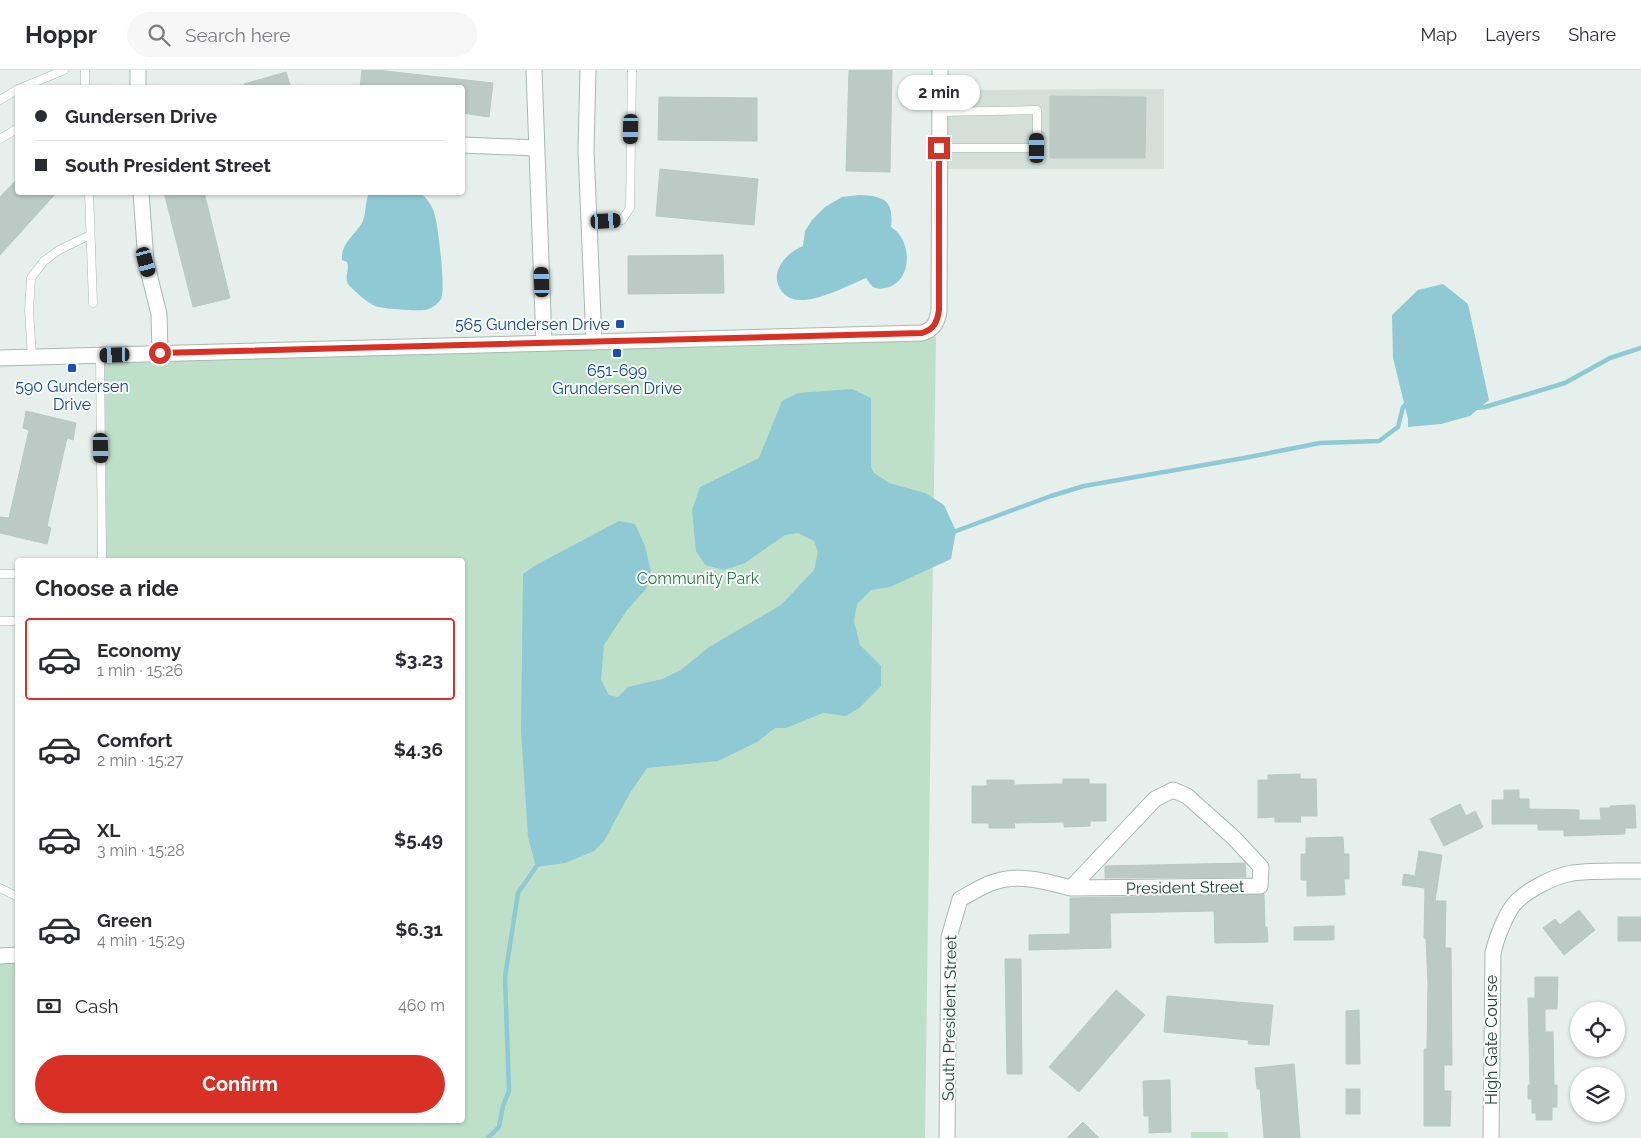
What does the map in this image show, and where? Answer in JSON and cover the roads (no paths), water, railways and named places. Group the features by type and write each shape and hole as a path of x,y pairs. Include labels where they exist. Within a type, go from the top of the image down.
{"street":[{"path":"138,70 138,85"},
{"path":"534,70 544,343"},
{"path":"588,70 586,150 594,342"},
{"path":"0,358 922,333 929,331 938,320 939,310 940,70"},
{"path":"465,145 536,148"},
{"path":"142,195 146,262 160,314 160,353"},
{"name":"President Street","path":"960,899 992,883 1017,878 1042,880 1071,888 1260,886 1261,867 1234,838 1187,796 1172,790 1155,799 1071,888"},
{"name":"High Gate Course","path":"1491,1138 1492,964 1495,943 1516,901 1551,880 1572,873 1641,871"},
{"name":"South President Street","path":"947,1138 948,937 960,899"},
{"path":"0,956 15,955"}],"lane":[{"path":"28,85 64,70"},
{"path":"85,70 85,85"},
{"path":"589,222 622,220 630,208 632,70"},
{"path":"0,100 15,91"},
{"path":"939,112 1037,110 1037,148 939,148"},
{"path":"0,139 15,130"},
{"path":"89,195 93,303"},
{"path":"32,357 29,310 31,278 44,261 59,250 90,235"},
{"path":"100,355 102,558"},
{"path":"0,574 15,574"},
{"path":"0,621 15,620"},
{"path":"0,888 15,896"}],"water":[{"path":"368,195 423,195 432,207 441,256 443,283 441,299 432,307 425,310 415,310 375,306 348,284 348,265 347,262 342,260 342,254 346,244 362,223"},
{"path":"859,195 881,198 889,205 892,218 891,227 903,241 906,251 907,261 901,278 894,284 878,288 873,287 866,278 833,292 807,300 794,299 784,294 778,286 778,270 785,258 803,246 805,231 812,220 825,207 842,197"},
{"path":"1443,284 1468,304 1489,400 1470,416 1441,424 1408,427 1408,419 1393,358 1392,315 1418,290"},
{"path":"852,389 871,398 871,467 874,473 889,483 925,493 944,505 956,531 951,559 890,587 871,590 857,604 854,621 860,645 881,666 881,686 859,708 846,716 823,713 786,728 775,728 757,742 718,761 647,768 630,793 604,841 594,851 565,863 536,867 528,837 521,731 523,574 536,565 619,521 635,524 645,546 651,572 646,589 627,610 604,645 601,680 609,695 618,697 628,687 662,679 681,670 709,647 781,605 814,570 818,552 814,541 798,533 785,535 745,563 724,570 705,565 696,551 692,510 700,487 759,458 782,401 798,393"}],"waterway":[{"path":"1475,408 1485,407 1565,383 1610,358 1641,348"},
{"path":"956,531 1051,496 1084,486 1320,443 1379,441 1398,427 1403,407 1408,402"},
{"path":"488,1138 499,1127 503,1106 509,1091 505,977 518,893 536,867"}],"place":[{"name":"565 Gundersen Drive","path":"620,324"},
{"name":"651-699 Grundersen Drive","path":"617,353"},
{"name":"590 Gundersen Drive","path":"72,368"}],"park label":[{"name":"Community Park","path":"698,578"}]}
